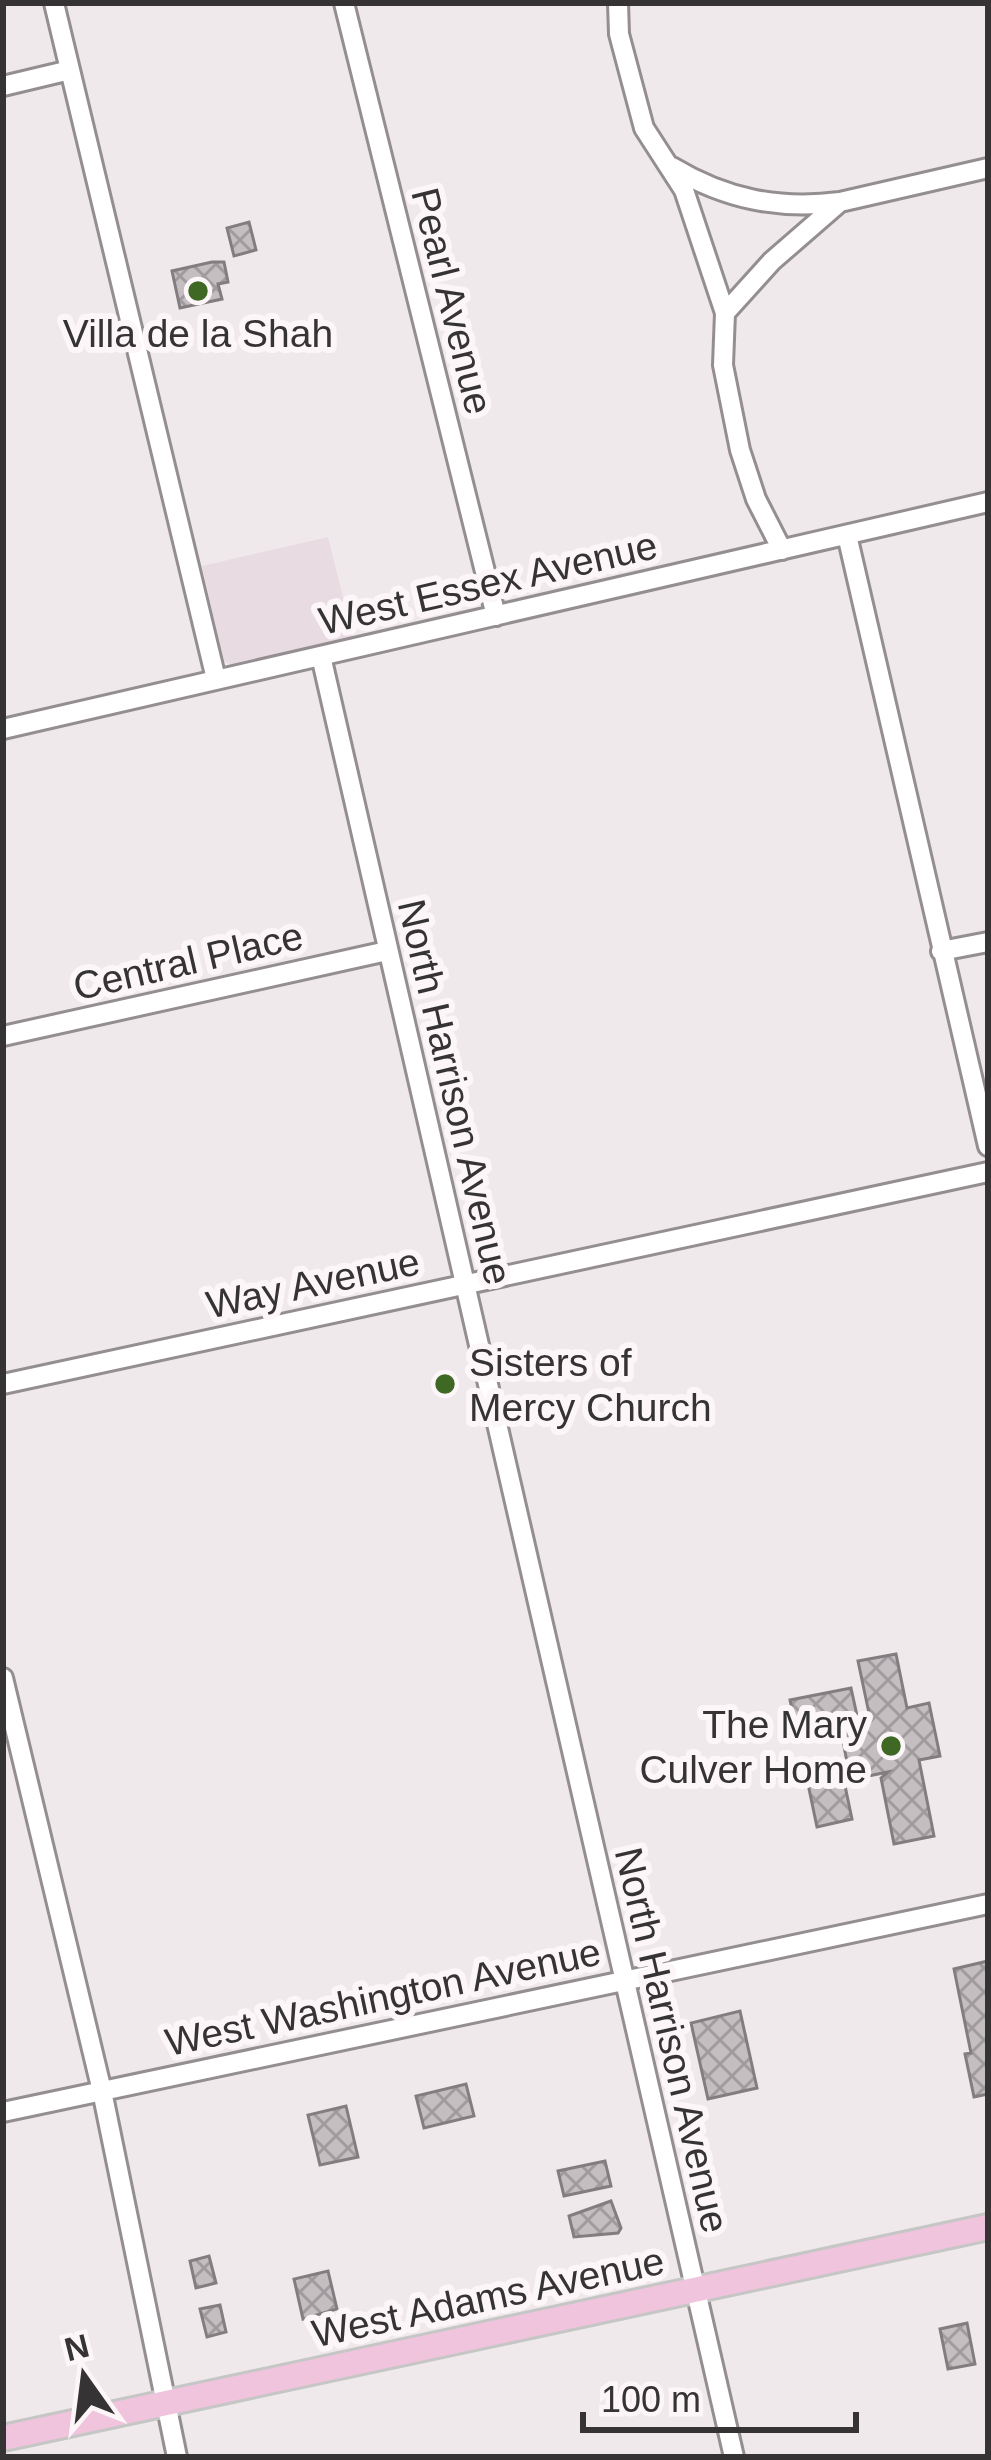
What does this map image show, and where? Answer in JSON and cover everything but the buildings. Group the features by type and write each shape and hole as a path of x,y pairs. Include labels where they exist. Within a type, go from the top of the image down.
{"main road":[{"name":"West Adams Avenue","path":"3,2438 988,2227"}],"street":[{"path":"54,3 216,679"},
{"name":"Pearl Avenue","path":"344,3 496,616"},
{"path":"618,3 619,34 644,128 684,190 725,313 723,364 740,449 755,499 782,550"},
{"path":"3,86 70,70"},
{"path":"668,164 746,200 808,206 988,168"},
{"path":"725,313 772,261 840,202"},
{"name":"West Essex Avenue","path":"3,729 988,502"},
{"path":"848,535 988,1146"},
{"name":"North Harrison Avenue","path":"321,656 734,2457"},
{"path":"941,952 988,942"},
{"name":"Central Place","path":"3,1036 387,951"},
{"name":"Way Avenue","path":"3,1384 988,1172"},
{"path":"3,1678 102,2091 178,2457"},
{"name":"West Washington Avenue","path":"3,2112 988,1904"}],"shaded area":[{"path":"328,537 353,637 232,665 224,661 202,566"}],"place":[{"name":"Villa de la Shah","path":"198,291"},
{"name":"Sisters of Mercy Church","path":"445,1384"},
{"name":"The Mary Culver Home","path":"891,1746"}]}
